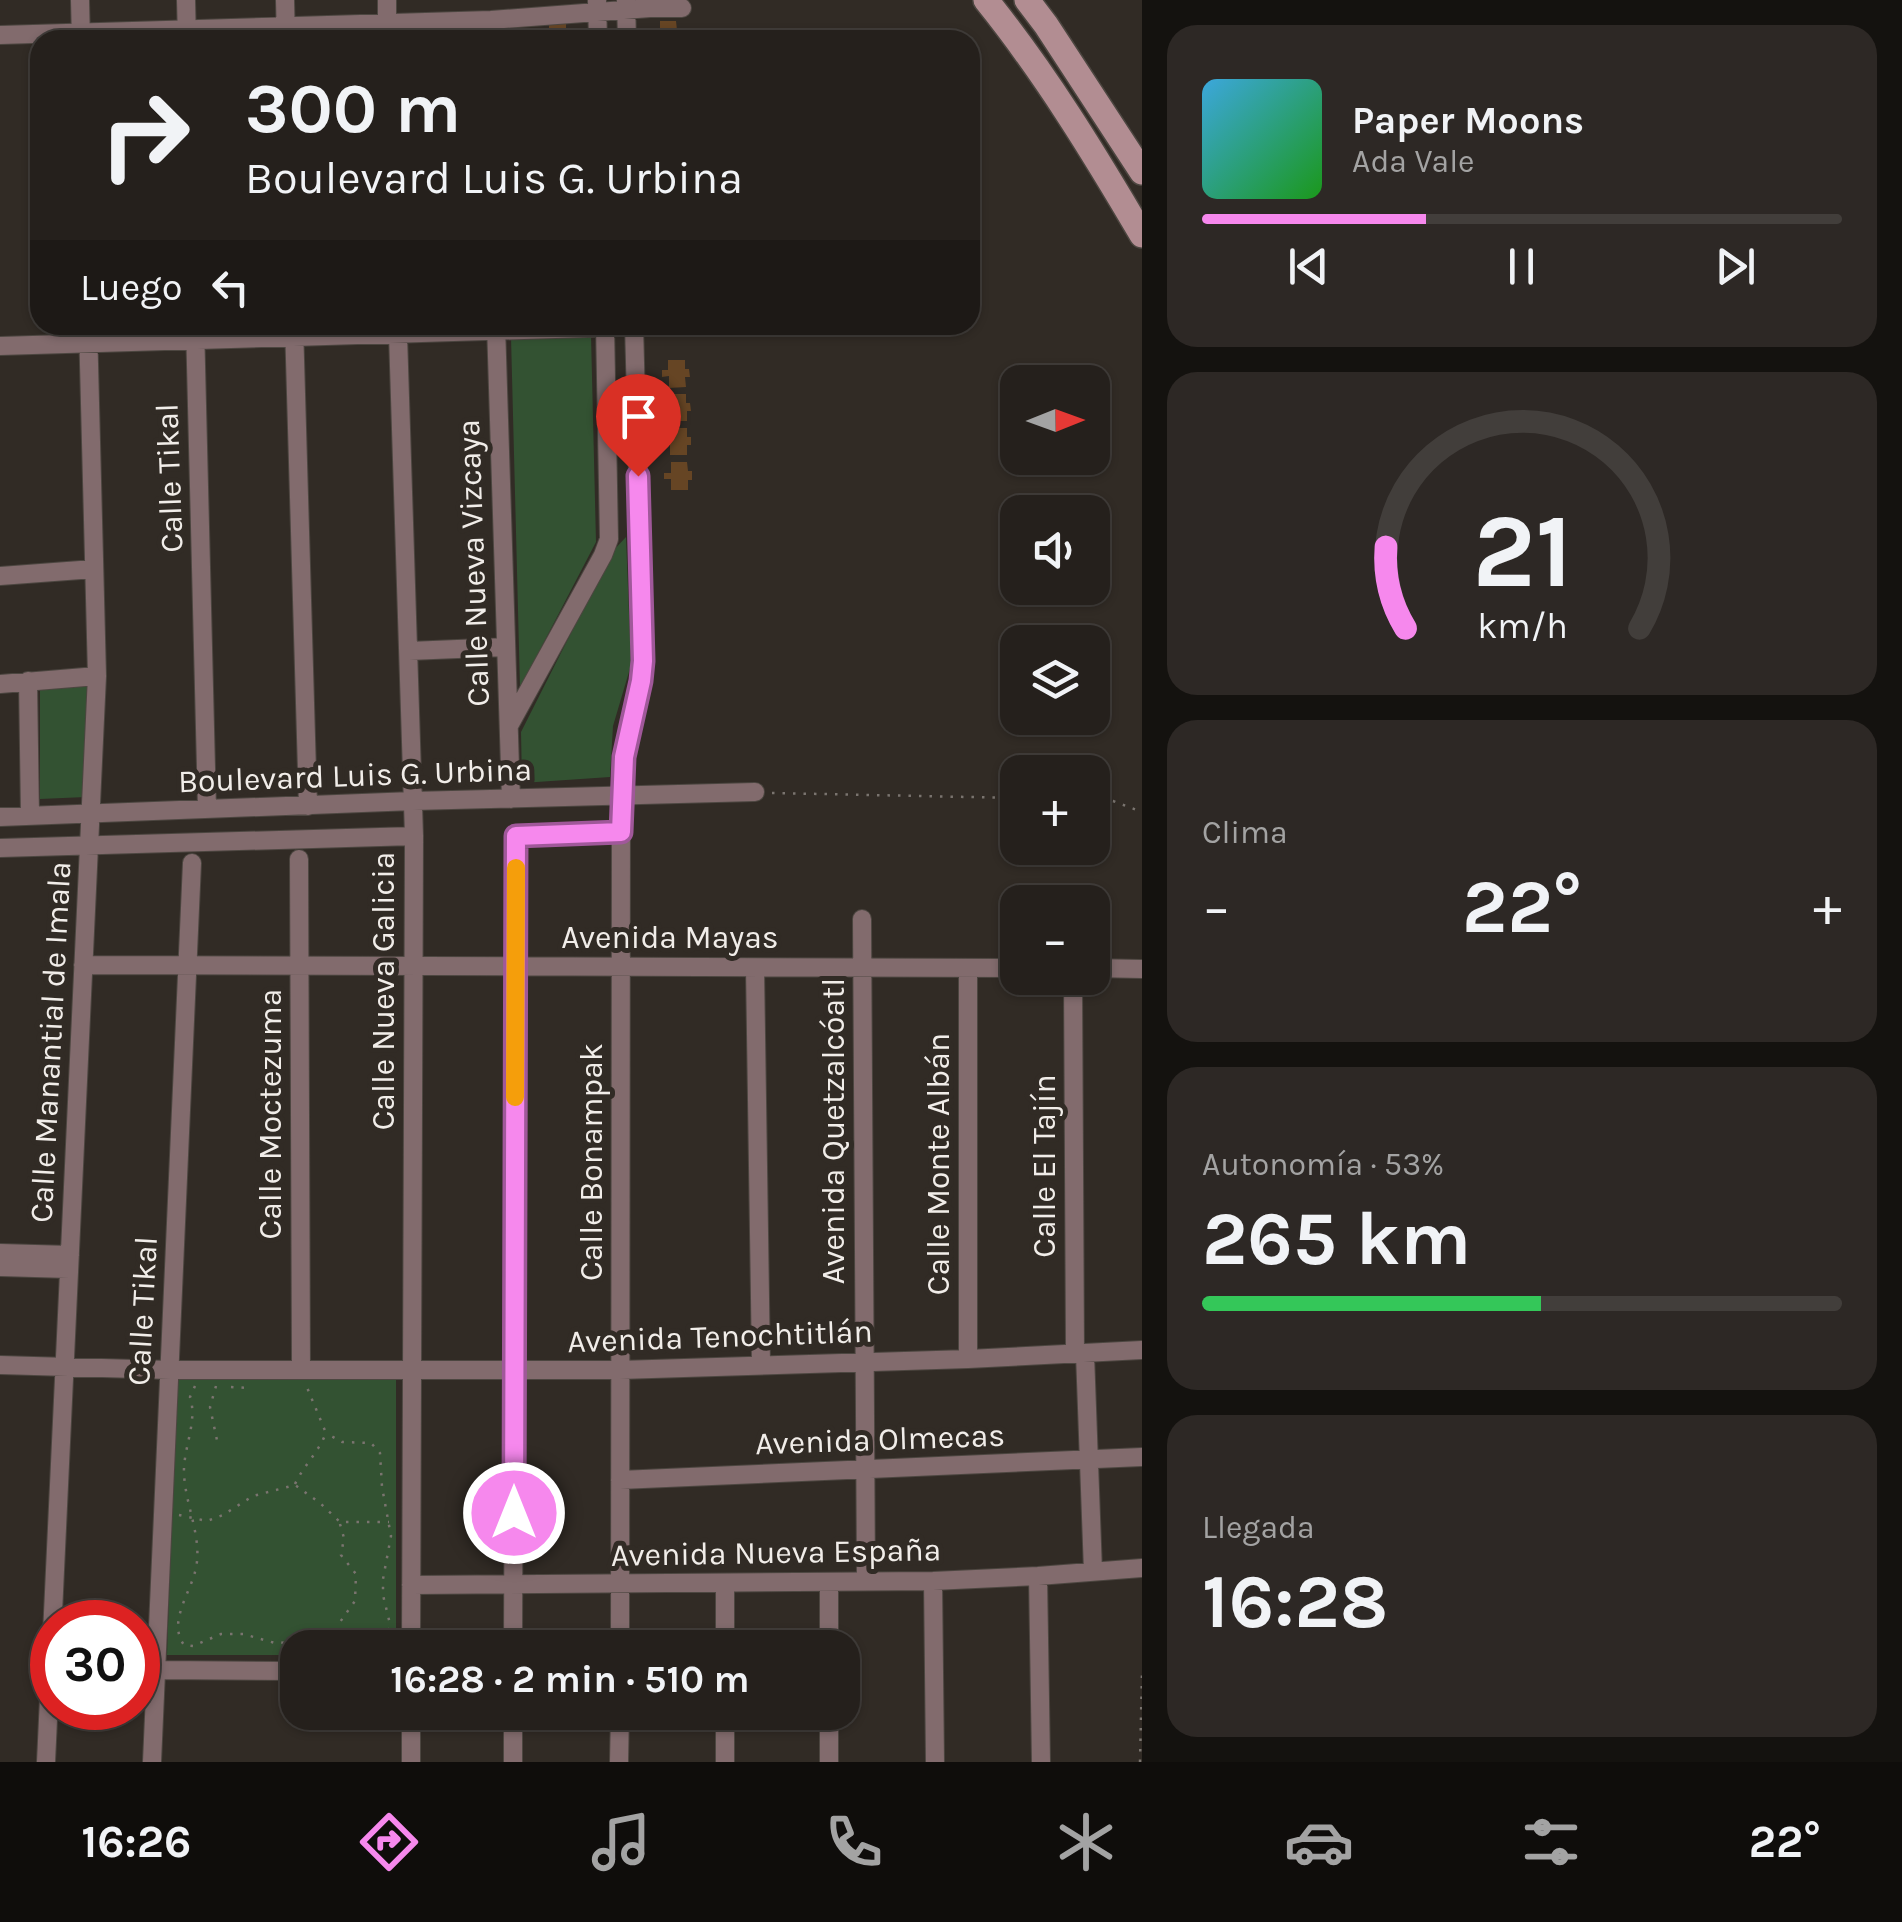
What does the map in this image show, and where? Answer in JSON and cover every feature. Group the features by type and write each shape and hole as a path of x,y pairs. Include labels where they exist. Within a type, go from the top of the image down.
{"street":[{"path":"80,0 81,30"},
{"path":"186,0 187,30"},
{"path":"284,0 286,30"},
{"path":"387,0 387,23"},
{"path":"488,30 490,0"},
{"path":"986,0 1018,39 1142,236"},
{"path":"1027,0 1142,172"},
{"path":"626,5 627,30"},
{"path":"496,30 598,6 682,8"},
{"path":"316,30 387,23 466,30"},
{"path":"0,35 30,35"},
{"path":"0,346 81,335"},
{"name":"Calle Manantial de Imala","path":"46,1762 97,676 88,335"},
{"name":"Calle Tikal","path":"195,335 207,809"},
{"path":"295,335 308,806"},
{"name":"Calle Nueva Galicia","path":"398,335 414,801 411,1630"},
{"name":"Calle Nueva Vizcaya","path":"496,335 511,798"},
{"path":"508,728 610,539 605,335"},
{"name":"Calle Bonampak","path":"620,1630 621,832 624,757 643,661 634,335"},
{"path":"0,576 94,569"},
{"path":"408,650 506,648"},
{"path":"0,684 97,676"},
{"path":"28,681 30,816"},
{"name":"Boulevard Luis G. Urbina","path":"0,816 755,792"},
{"name":"Boulevard Luis G. Urbina","path":"516,966 516,836 621,832"},
{"name":"Boulevard Luis G. Urbina","path":"0,848 414,836"},
{"name":"Calle Moctezuma","path":"299,859 301,1370"},
{"name":"Calle Tikal","path":"160,1600 192,862"},
{"name":"Avenida Quetzalcóatl","path":"862,920 866,1582"},
{"name":"Avenida Mayas","path":"83,966 1000,968"},
{"path":"513,1630 516,966"},
{"path":"755,968 761,1364"},
{"name":"Calle Monte Albán","path":"968,968 968,1359"},
{"path":"1110,968 1142,968"},
{"name":"Calle El Tajín","path":"1074,995 1080,1354 1092,1571"},
{"path":"0,1253 70,1262"},
{"path":"0,1267 70,1262"},
{"name":"Avenida Tenochtitlán","path":"0,1366 620,1370 1142,1350"},
{"name":"Avenida Olmecas","path":"620,1480 1142,1457"},
{"name":"Avenida Nueva España","path":"411,1585 933,1581 1142,1568"},
{"path":"1038,1576 1040,1762"},
{"path":"933,1581 935,1762"},
{"path":"829,1582 829,1630"},
{"path":"725,1583 725,1630"},
{"path":"160,1670 280,1670"},
{"name":"Calle Tikal","path":"152,1762 154,1730"},
{"path":"411,1730 411,1762"},
{"path":"513,1730 513,1762"},
{"path":"620,1730 620,1762"},
{"path":"725,1730 725,1762"},
{"path":"829,1730 829,1762"}],"path":[{"path":"755,792 1000,798"},
{"path":"1110,800 1142,812"},
{"path":"301,1370 326,1434 342,1442 370,1444 380,1453 390,1548 383,1578 389,1630"},
{"path":"205,1381 194,1386 190,1398 192,1416 184,1466 186,1499 197,1546 196,1570 178,1625 179,1638 184,1645 193,1646 221,1634 243,1634 280,1643"},
{"path":"218,1446 210,1407 216,1384 253,1388"},
{"path":"163,1514 207,1521 253,1496 294,1484 326,1434"},
{"path":"294,1484 340,1522 344,1538 341,1554 356,1574 355,1601 340,1622 340,1630"},
{"path":"340,1522 411,1522"},
{"path":"1140,1762 1142,1671"}],"green space":[{"path":"591,335 596,542 520,688 511,337"},
{"path":"626,537 631,665 613,726 610,777 522,783 521,732 612,552"},
{"path":"89,678 86,797 40,799 40,683"},
{"path":"177,1373 396,1374 396,1630 280,1630 280,1655 167,1655"}],"building":[{"path":"660,21 676,21 677,30 660,30"},
{"path":"549,24 566,24 566,30 549,30"},
{"path":"668,360 685,360 690,377 685,377 686,387 669,388 669,376 662,377 662,370 668,370"},
{"path":"669,394 686,394 691,411 687,411 687,421 670,421 670,411 663,411 663,405 670,404"},
{"path":"670,428 687,428 691,445 687,445 687,455 670,455 670,445 664,445 664,438 670,438"},
{"path":"671,462 687,462 688,471 692,471 688,490 671,490 671,479 664,479 664,473 671,473"}],"slow traffic":[{"path":"515,1097 516,868"}],"route":[{"path":"514,1513 516,836 621,832 624,757 643,661 638,476"}]}
